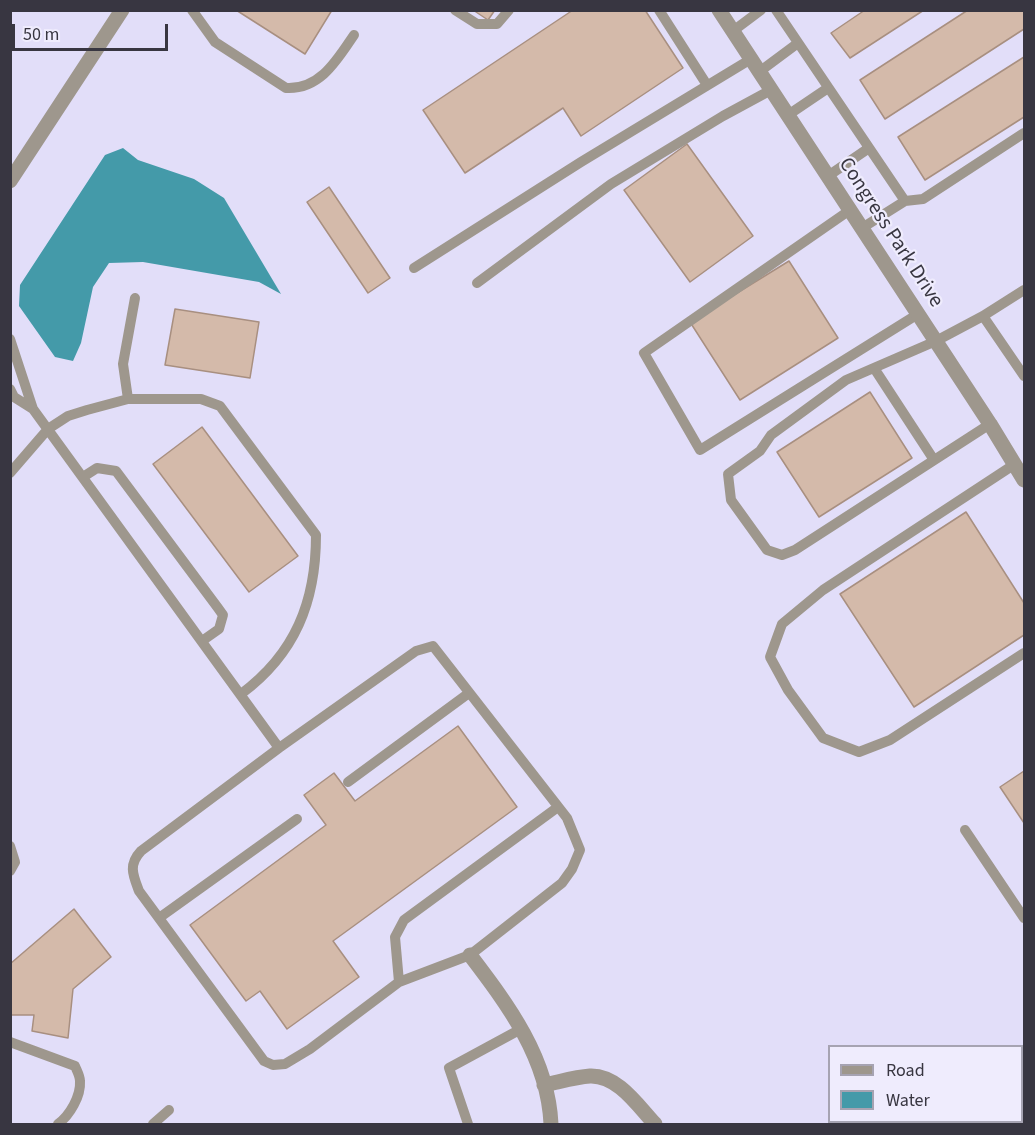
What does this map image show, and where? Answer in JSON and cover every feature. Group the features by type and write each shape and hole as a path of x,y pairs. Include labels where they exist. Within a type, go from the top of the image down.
{"street":[{"path":"10,181 122,10"},
{"name":"Congress Park Drive","path":"719,10 1021,472"},
{"path":"470,955 509,1008 521,1029 544,1085 551,1125"},
{"path":"544,1085 591,1076 604,1077 616,1083 656,1125"}],"lane":[{"path":"192,10 215,42 286,88 299,89 327,72 354,35"},
{"path":"455,10 477,24 497,24 509,10"},
{"path":"659,10 707,85"},
{"path":"733,31 761,10"},
{"path":"776,10 905,201"},
{"path":"414,268 707,85 755,65 798,43"},
{"path":"788,115 828,88"},
{"path":"477,283 611,184 723,116 771,90"},
{"path":"862,228 905,201 923,200 1024,132"},
{"path":"828,176 869,148"},
{"path":"850,210 644,353 700,450 918,314"},
{"path":"990,424 795,550 782,555 767,550 731,500 728,474 760,452 771,435 846,380 936,341 983,316 1024,290"},
{"path":"128,399 123,364 135,298"},
{"path":"983,316 1024,376"},
{"path":"10,339 33,409 279,748"},
{"path":"874,368 934,460"},
{"path":"10,389 14,397 33,409"},
{"path":"10,474 48,429 68,416 128,399 201,399 220,406 316,535 316,560 308,604 291,641 261,679 241,694"},
{"path":"82,477 97,468 117,471 219,608 223,615 219,629 202,641"},
{"path":"1021,472 823,590 782,624 770,657 788,690 824,738 859,752 890,740 1024,653"},
{"path":"433,646 469,693 567,818 580,850 572,869 562,882 470,955 399,982 310,1049 285,1064 273,1065 264,1061 139,891 133,875 134,859 141,851 279,748 416,651 433,646"},
{"path":"348,782 469,693"},
{"path":"399,982 395,937 404,920 558,807"},
{"path":"159,918 297,819"},
{"path":"965,830 1024,918"},
{"path":"10,846 15,862 10,871"},
{"path":"468,1125 449,1068 521,1029"},
{"path":"10,1042 75,1066 80,1080 76,1099 64,1120 58,1125"},
{"path":"153,1125 169,1110"}],"water":[{"path":"123,148 138,160 194,179 224,198 281,294 259,282 143,262 109,263 93,287 81,343 73,361 55,357 19,306 20,285 105,155"}],"building":[{"path":"236,10 332,10 305,54"},
{"path":"473,10 495,10 488,20"},
{"path":"573,10 645,10 683,68 581,136 563,108 465,173 423,110"},
{"path":"865,10 924,10 850,58 831,33"},
{"path":"968,10 1024,10 1024,29 885,119 860,80"},
{"path":"1024,57 1024,117 925,180 898,137"},
{"path":"687,144 753,236 690,282 624,190"},
{"path":"329,187 390,278 368,293 307,202"},
{"path":"789,261 838,338 740,400 690,322"},
{"path":"175,309 259,322 250,378 165,365"},
{"path":"870,392 912,458 819,517 777,452"},
{"path":"202,427 298,556 249,592 153,464"},
{"path":"966,512 1024,603 1024,635 914,707 840,594"},
{"path":"458,726 517,807 333,941 359,977 287,1029 260,991 246,1001 190,925 326,825 304,795 334,773 355,801"},
{"path":"1024,771 1024,823 1000,787"},
{"path":"74,909 111,957 73,989 68,1038 32,1031 34,1015 10,1015 10,964"}]}
